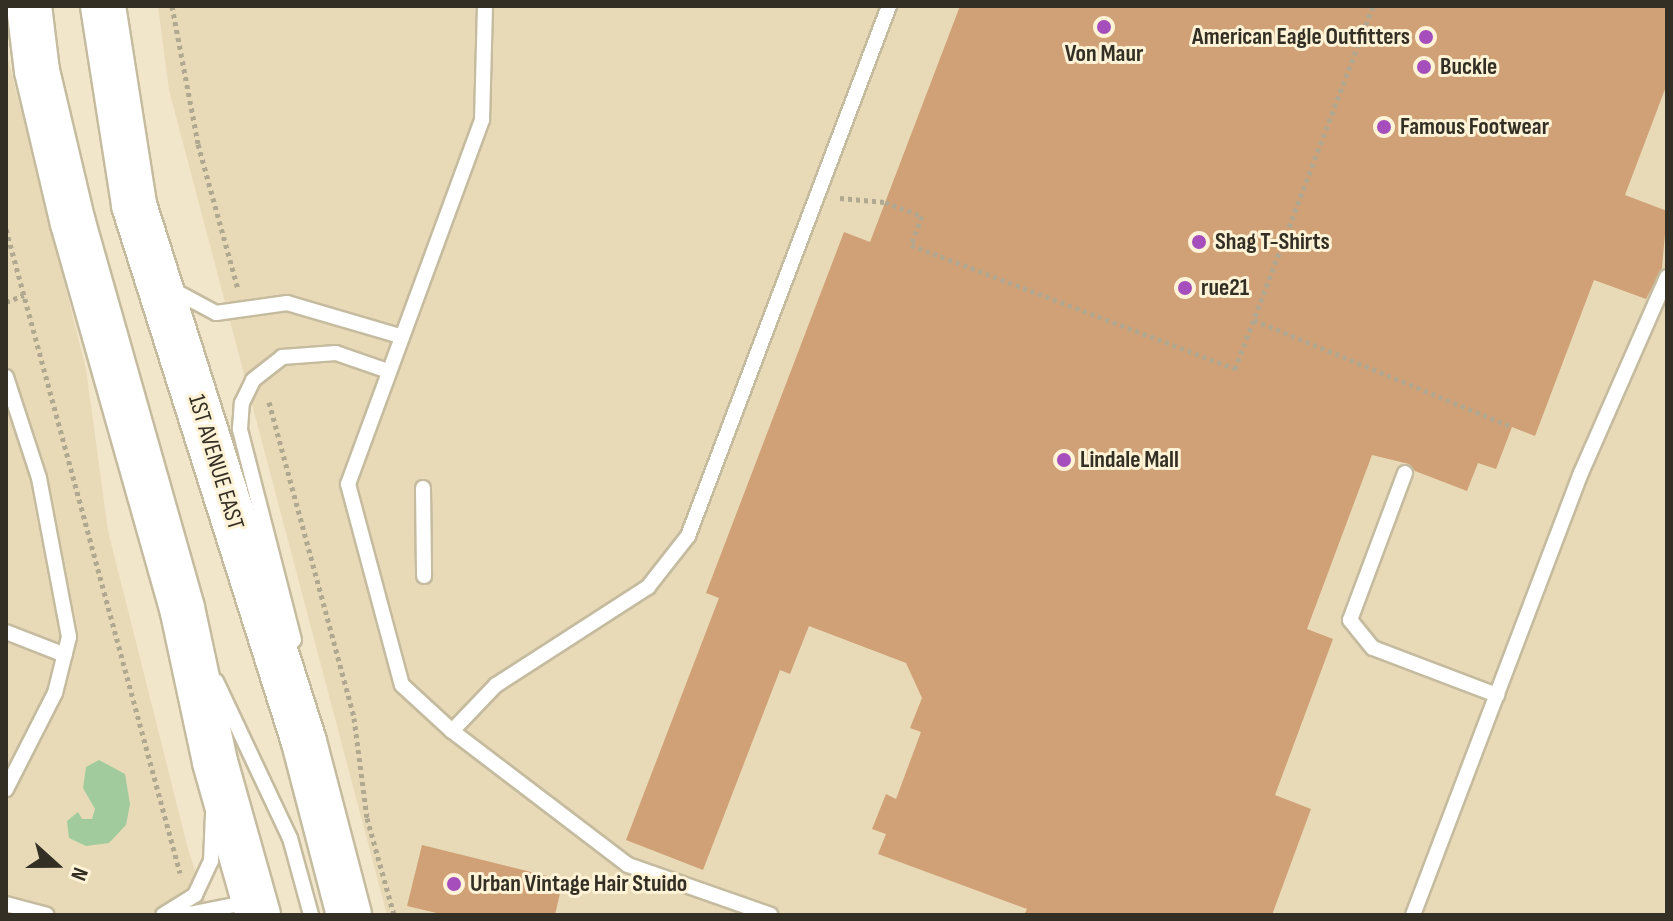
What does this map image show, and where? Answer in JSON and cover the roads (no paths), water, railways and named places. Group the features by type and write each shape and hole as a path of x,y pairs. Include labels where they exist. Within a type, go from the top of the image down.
{"main road":[{"path":"29,6 37,71 73,223 182,608 215,762 259,910"},
{"name":"1ST AVENUE EAST","path":"103,6 134,205 304,742 349,915"}],"lane":[{"path":"485,6 482,120 348,484 402,685 452,731 628,865 771,915"},
{"path":"452,731 496,685 648,587 688,536 889,6"},
{"path":"1413,915 1581,473 1667,277"},
{"path":"159,280 216,313 245,313 287,303 400,336"},
{"path":"297,651 240,429 242,403 253,380 282,357 336,353 388,371"},
{"path":"6,377 39,478 59,565 69,637 55,693 6,789"},
{"path":"1405,473 1350,620 1373,648 1497,695"},
{"path":"423,488 424,576"},
{"path":"182,608 290,838 311,915"},
{"path":"6,632 65,655"},
{"path":"304,742 308,695"},
{"path":"163,915 195,895 211,861 215,762"},
{"path":"6,904 47,915"},
{"path":"184,915 259,910"}],"place":[{"name":"Von Maur","path":"1104,27"},
{"name":"American Eagle Outfitters","path":"1426,37"},
{"name":"Buckle","path":"1424,67"},
{"name":"Famous Footwear","path":"1384,127"},
{"name":"Shag T-Shirts","path":"1199,242"},
{"name":"rue21","path":"1185,288"},
{"name":"Lindale Mall","path":"1064,460"},
{"name":"Urban Vintage Hair Stuido","path":"454,884"}]}
